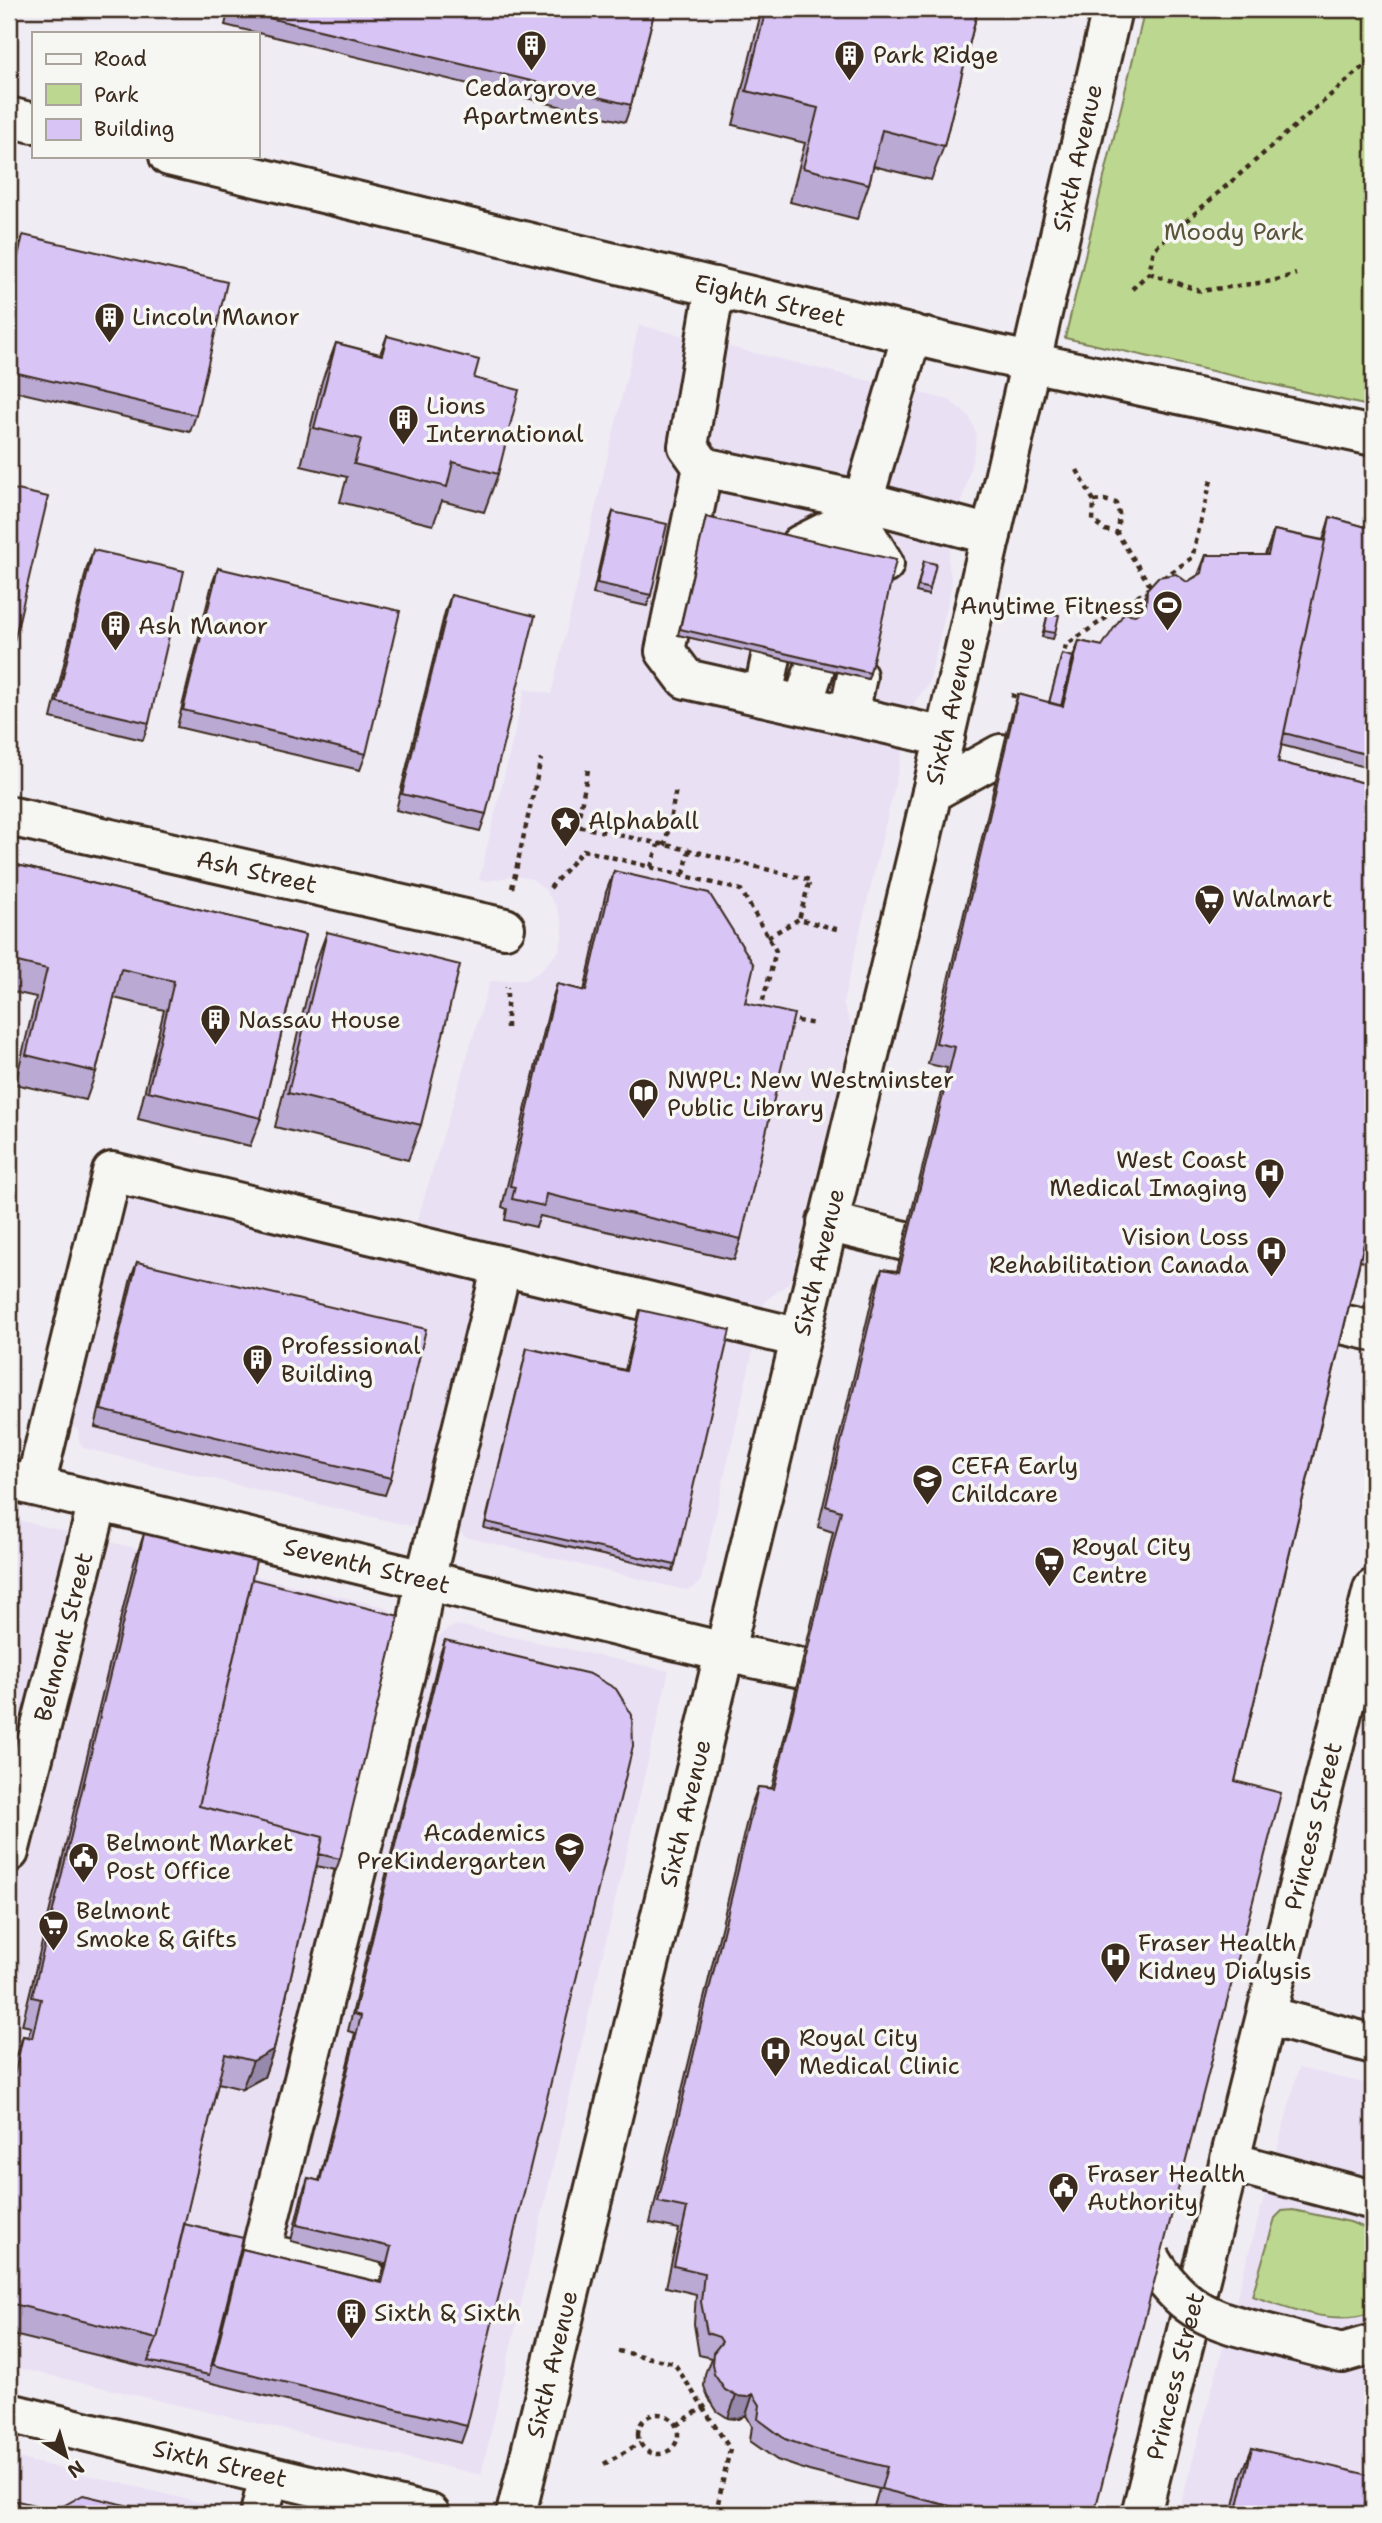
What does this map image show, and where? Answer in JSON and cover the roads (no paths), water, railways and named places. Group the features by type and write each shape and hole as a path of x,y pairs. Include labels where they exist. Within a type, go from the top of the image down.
{"street":[{"name":"Sixth Avenue","path":"516,2514 932,792 1112,9"},
{"path":"9,117 32,123"},
{"name":"Eighth Street","path":"177,158 1031,362 1373,436"},
{"path":"715,287 688,446 703,467 860,509 991,535"},
{"path":"844,555 912,334"},
{"path":"703,467 665,651 686,679 945,737"},
{"path":"800,545 860,509"},
{"path":"860,509 884,564"},
{"path":"763,696 771,657"},
{"path":"803,704 815,667"},
{"path":"849,714 857,677"},
{"path":"932,792 1001,754"},
{"name":"Ash Street","path":"9,816 505,928"},
{"path":"22,1483 112,1172 800,1338"},
{"path":"827,1222 905,1241"},
{"path":"367,2278 261,2252 417,1626 425,1580 502,1266"},
{"name":"Seventh Street","path":"22,1483 724,1652 801,1668"},
{"name":"Belmont Street","path":"9,1852 98,1502"},
{"name":"Princess Street","path":"1141,2514 1373,1589"},
{"path":"1268,2016 1373,2044"},
{"path":"1231,2162 1373,2200"},
{"path":"1151,2259 1163,2280 1182,2300 1212,2319 1342,2353 1373,2344"},
{"name":"Sixth Street","path":"9,2413 430,2514"},
{"path":"260,2514 270,2476"}],"place":[{"name":"Cedargrove Apartments","path":"531,73"},
{"name":"Park Ridge","path":"850,82"},
{"name":"Lincoln Manor","path":"109,344"},
{"name":"Lions International","path":"403,447"},
{"name":"Anytime Fitness","path":"1168,633"},
{"name":"Ash Manor","path":"115,653"},
{"name":"Alphaball","path":"565,848"},
{"name":"Walmart","path":"1209,926"},
{"name":"Nassau House","path":"215,1047"},
{"name":"NWPL: New Westminster Public Library","path":"644,1121"},
{"name":"West Coast Medical Imaging","path":"1270,1201"},
{"name":"Vision Loss Rehabilitation Canada","path":"1272,1278"},
{"name":"Professional Building","path":"258,1387"},
{"name":"CEFA Early Childcare","path":"928,1507"},
{"name":"Royal City Centre","path":"1049,1588"},
{"name":"Academics PreKindergarten","path":"569,1874"},
{"name":"Belmont Market Post Office","path":"83,1884"},
{"name":"Belmont Smoke & Gifts","path":"53,1952"},
{"name":"Fraser Health Kidney Dialysis","path":"1115,1984"},
{"name":"Royal City Medical Clinic","path":"776,2079"},
{"name":"Fraser Health Authority","path":"1064,2215"},
{"name":"Sixth & Sixth","path":"351,2340"}],"park label":[{"name":"Moody Park","path":"1234,232"}]}
